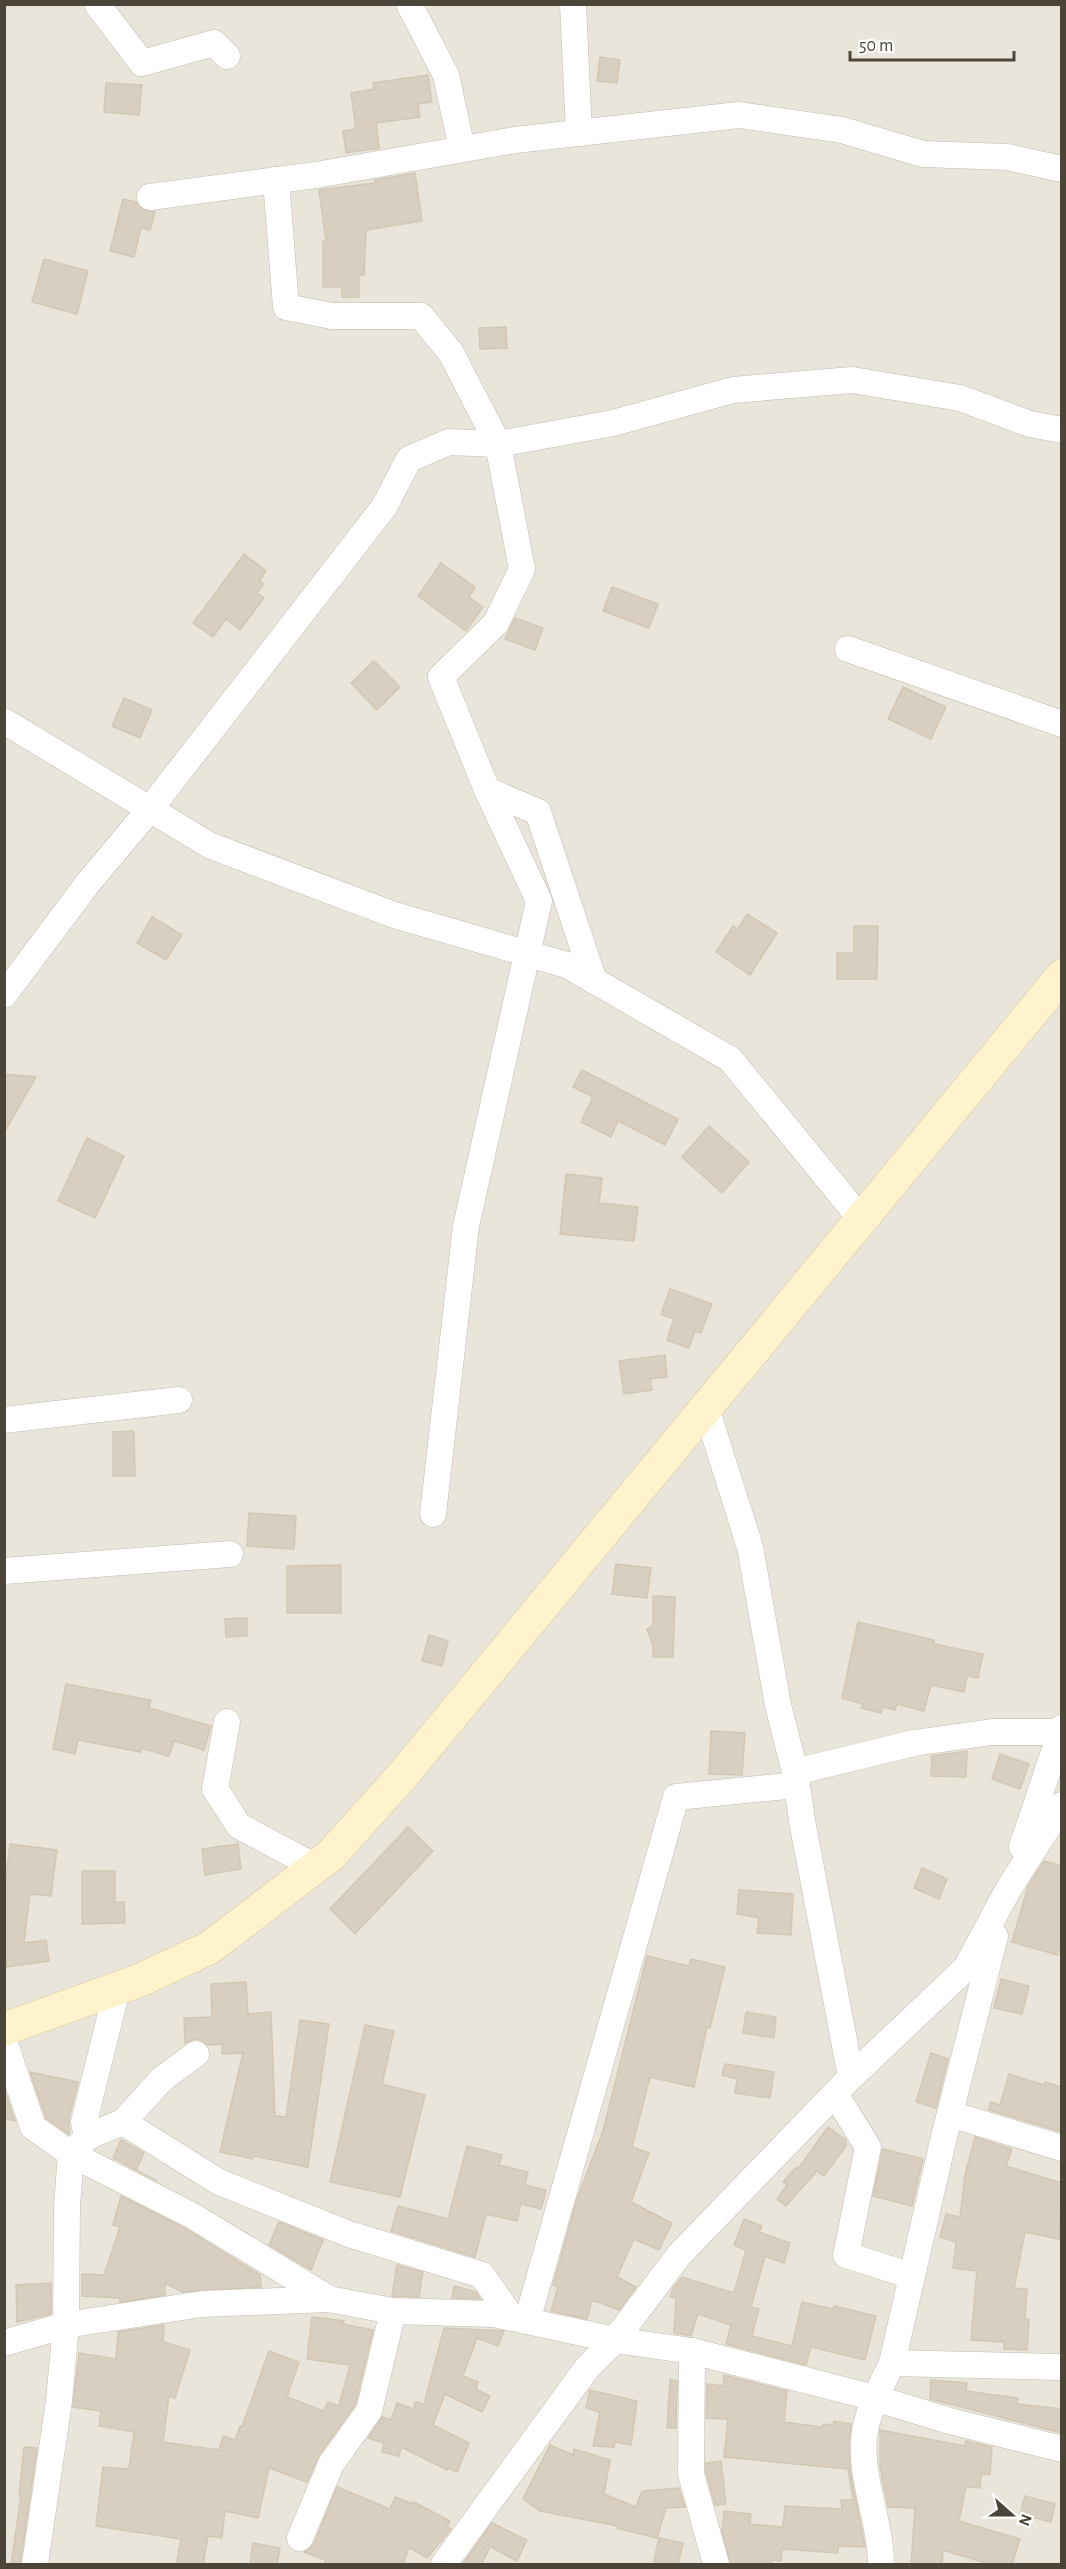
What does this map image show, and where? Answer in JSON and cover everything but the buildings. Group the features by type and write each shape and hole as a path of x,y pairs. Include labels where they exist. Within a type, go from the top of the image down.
{"street":[{"path":"97,4 142,63 214,43 227,56"},
{"path":"409,4 446,75 462,149"},
{"path":"573,4 579,133"},
{"path":"150,197 276,180 515,140 739,115 842,130 923,154 1007,157 1062,168"},
{"path":"276,180 286,307 332,316 421,316 451,353 498,444 522,569 496,622 441,677 487,790 539,901 466,1226 433,1514"},
{"path":"4,995 88,883 150,809 384,507 409,459 448,442 498,444 613,423 733,390 852,380 960,398 1030,424 1062,430"},
{"path":"848,649 1062,724"},
{"path":"4,721 209,845 394,915 567,965 730,1059 861,1220"},
{"path":"487,790 538,812 594,981"},
{"path":"4,2029 117,1990 209,1948 331,1855 403,1775 1062,976"},
{"path":"4,1420 179,1400"},
{"path":"706,1408 750,1547 778,1705 796,1778 843,2085 868,2147 846,2255 912,2276"},
{"path":"4,1571 230,1554"},
{"path":"227,1722 215,1789 239,1826 316,1867"},
{"path":"520,2319 676,1797 796,1778 914,1743 992,1732 1061,1730 987,1960 892,2363 875,2398 864,2435 865,2464 881,2543 881,2565"},
{"path":"444,2565 587,2368 615,2340 679,2255 843,2085 966,1968 1009,1888 1062,1805"},
{"path":"35,2565 59,2401 66,2325 67,2206 84,2122 117,1990"},
{"path":"4,2041 33,2127 79,2145 328,2299"},
{"path":"79,2145 123,2122 162,2079 196,2054"},
{"path":"950,2114 1062,2148"},
{"path":"123,2122 219,2182 349,2234 482,2275 520,2319"},
{"path":"4,2343 66,2325 202,2304 328,2299 393,2310 494,2314 615,2340 692,2351 1062,2449"},
{"path":"300,2538 331,2464 369,2411 393,2310"},
{"path":"692,2351 691,2474 716,2565"},
{"path":"892,2363 1062,2367"}],"shaded area":[{"path":"5,5 1061,5 1061,2564 5,2564"}]}
